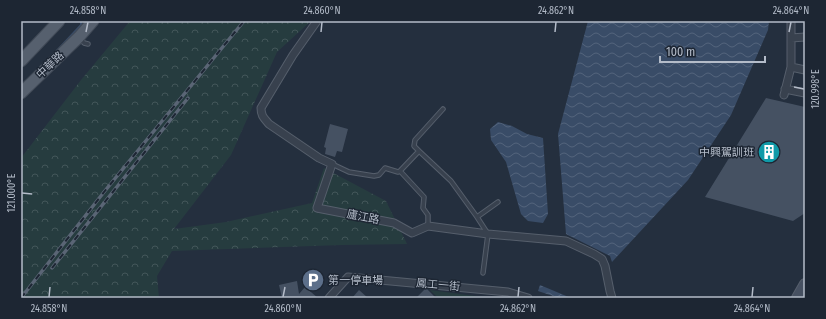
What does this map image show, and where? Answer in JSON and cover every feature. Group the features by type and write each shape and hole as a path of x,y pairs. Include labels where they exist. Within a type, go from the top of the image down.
{"main road":[{"path":"23,55 59,21"},
{"name":"中華路","path":"21,93 84,41 92,23"}],"street":[{"path":"317,21 293,55 261,108 261,113 263,118 269,124 319,158 332,164"},
{"path":"792,21 791,66 785,92 805,93"},
{"path":"791,38 805,37"},
{"path":"791,66 805,70"},
{"name":"廬江路","path":"332,164 317,208 394,223 412,233 428,226 488,234 566,241 602,259 612,298"},
{"name":"鳳工一街","path":"329,298 348,277 508,292 528,298"},
{"path":"797,298 805,284"},
{"path":"503,298 508,292"}],"lane":[{"path":"443,109 415,140 414,146 451,181 488,234 483,273"},
{"path":"400,171 419,151"},
{"path":"332,164 349,172 374,176 379,175 385,168 398,172 400,171 424,197 423,208 428,215 428,226"},
{"path":"477,217 498,202"}],"green space":[{"path":"130,21 311,21 277,52 231,155 174,229 226,222 312,203 324,168 386,201 407,244 172,251 157,276 159,298 21,298 21,158 81,80"},
{"path":"430,290 490,298 438,298"}],"water":[{"path":"588,21 769,21 768,30 731,115 688,180 612,262 610,256 566,234 558,134"},
{"path":"498,122 512,126 527,134 543,138 548,214 543,223 528,221 521,214 506,162 491,140 490,129"},
{"path":"540,285 571,298 559,298 538,291"}],"building":[{"name":"中興駕訓班","path":"766,98 805,107 805,213 793,221 705,197"},
{"path":"330,124 348,129 342,152 337,151 335,157 325,154 326,148 324,147"},
{"path":"297,281 299,294 305,287 318,298 282,298 279,285"},
{"path":"425,289 427,289 436,298 416,298"},
{"path":"359,290 368,298 352,298"}],"waterway":[{"path":"52,56 81,25 81,21"}],"railway":[{"path":"21,298 104,192 244,21"},
{"path":"52,268 188,98"}],"place":[{"name":"中興駕訓班","path":"769,152"},
{"name":"第一停車場","path":"313,280"}]}
